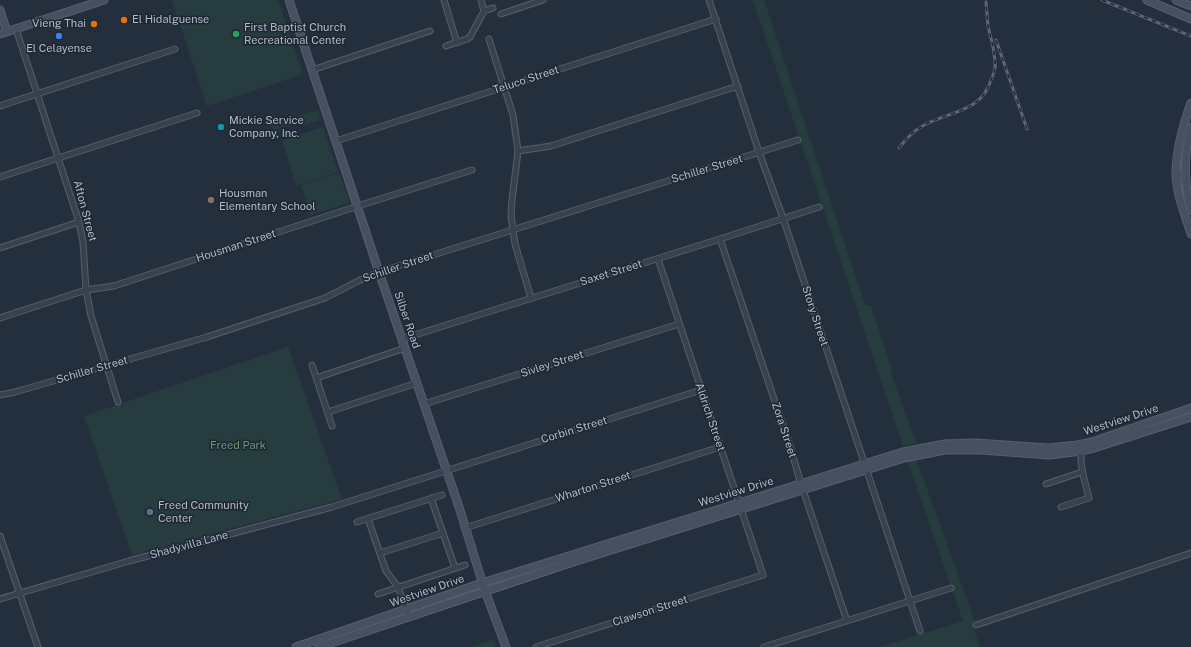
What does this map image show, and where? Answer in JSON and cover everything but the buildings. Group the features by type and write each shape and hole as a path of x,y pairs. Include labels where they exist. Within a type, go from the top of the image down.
{"main road":[{"path":"0,10 4,33 104,0"},
{"name":"Silber Road","path":"289,0 417,382 485,592 506,647"},
{"path":"1147,0 1191,19"},
{"path":"1176,0 1191,6"},
{"path":"1191,103 1185,119 1178,151 1176,175 1181,203 1191,234"},
{"path":"1191,128 1186,148 1185,163 1188,200 1191,210"},
{"name":"Westview Drive","path":"319,647 482,583 569,560 653,534 865,467 903,452 945,444 976,443 1048,448 1078,445 1191,408"},
{"name":"Westview Drive","path":"865,467 945,450 981,450 1050,454 1081,451 1191,417"},
{"name":"Westview Drive","path":"298,647 407,613 485,592 569,560"}],"street":[{"path":"444,0 457,43"},
{"path":"481,0 484,11"},
{"path":"501,14 531,2 543,0"},
{"name":"Story Street","path":"710,0 759,152 783,218 920,632"},
{"path":"446,46 470,37 484,11 493,8"},
{"name":"Teluco Street","path":"336,141 716,19"},
{"name":"Afton Street","path":"16,29 79,222 83,242 86,290 90,316 118,402"},
{"path":"312,70 430,31"},
{"path":"489,39 513,115 518,151 512,200 512,230 531,298"},
{"path":"0,106 175,49"},
{"path":"518,151 551,146 738,86"},
{"path":"0,177 196,113"},
{"name":"Schiller Street","path":"0,394 15,392 207,337 325,298 379,272 798,140"},
{"name":"Housman Street","path":"0,318 86,290 114,286 472,170"},
{"name":"Saxet Street","path":"402,339 720,240 819,207"},
{"path":"0,248 79,222"},
{"name":"Zora Street","path":"720,240 790,446 802,487 847,621"},
{"name":"Aldrich Street","path":"658,259 763,575"},
{"name":"Sivley Street","path":"424,404 679,324"},
{"path":"316,378 405,348"},
{"path":"312,365 332,426"},
{"path":"328,412 417,382"},
{"name":"Corbin Street","path":"446,470 701,390"},
{"name":"Wharton Street","path":"465,528 720,447"},
{"path":"1061,507 1089,498 1082,472 1081,451"},
{"name":"Shadyvilla Lane","path":"0,599 121,563 332,507 446,470"},
{"path":"1046,484 1082,472"},
{"path":"357,522 442,495"},
{"path":"431,498 455,568"},
{"path":"368,519 386,571 398,587 407,613"},
{"path":"380,553 443,533"},
{"path":"0,536 38,647"},
{"path":"976,625 1191,553"},
{"path":"378,594 465,565"},
{"name":"Clawson Street","path":"536,647 763,575"},
{"path":"764,647 951,588"}],"green space":[{"name":"First Baptist Church Recreational Center","path":"172,0 278,0 303,74 207,106"},
{"path":"753,0 764,0 865,305 871,306 892,370 890,370 916,443 903,446"},
{"path":"318,110 321,120 303,125 302,122 279,129 280,133 276,133 272,127 268,126"},
{"path":"323,127 338,172 296,186 282,140"},
{"path":"339,173 350,201 348,203 311,215 301,185"},
{"name":"Freed Park","path":"288,347 342,499 132,555 84,416"},
{"path":"916,459 969,605 974,621 972,623 980,647 880,647 963,621 908,461"},
{"path":"494,640 496,647 470,647"}],"railway":[{"path":"1102,0 1191,36"},
{"path":"899,148 909,136 918,129 931,122 971,106 986,91 995,68 994,52 988,26 986,2"},
{"path":"996,40 1027,129"}],"place":[{"name":"El Hidalguense","path":"124,20"},
{"name":"Vieng Thai","path":"94,24"},
{"name":"First Baptist Church Recreational Center","path":"236,34"},
{"name":"El Celayense","path":"59,36"},
{"name":"Mickie Service Company, Inc.","path":"221,127"},
{"name":"Housman Elementary School","path":"211,200"},
{"name":"Freed Community Center","path":"150,512"}]}
